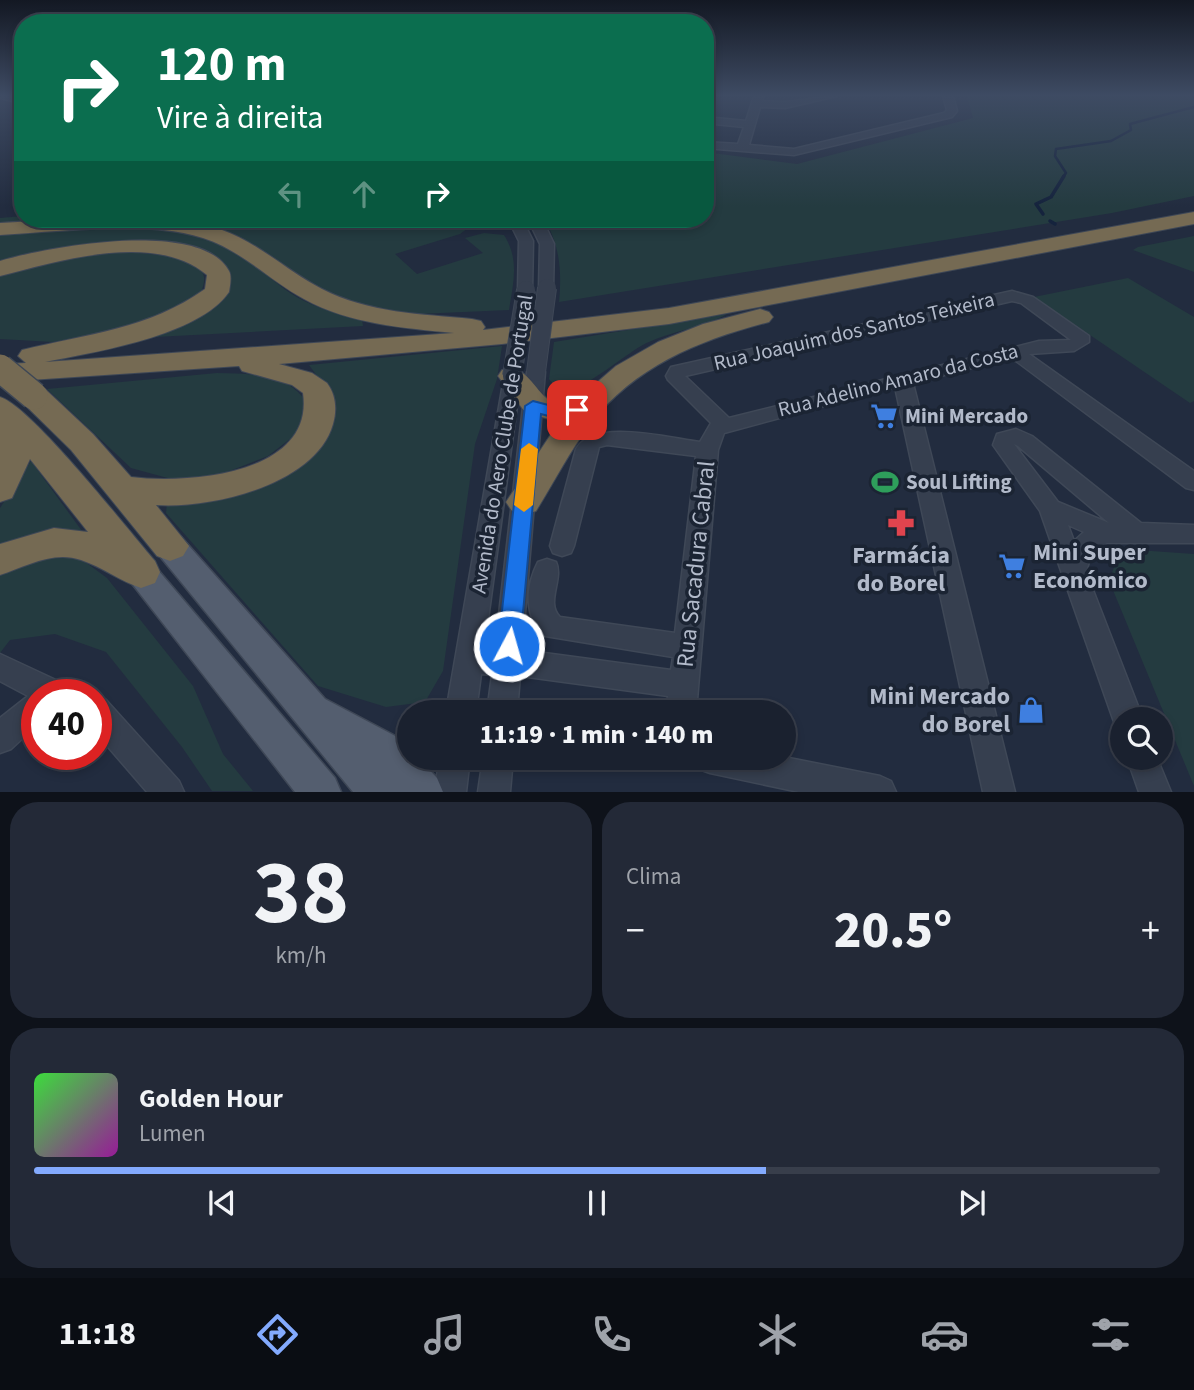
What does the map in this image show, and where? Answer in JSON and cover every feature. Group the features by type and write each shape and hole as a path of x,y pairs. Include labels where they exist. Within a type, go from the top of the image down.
{"highway":[{"path":"6,364 472,327 593,313 743,289 1194,207"},
{"path":"6,364 228,359 452,342 597,326 1031,250 1194,218"},
{"path":"0,229 37,228"},
{"path":"182,228 211,233 249,250 326,300 379,318 472,327"},
{"path":"0,269 59,253 134,247 187,254 202,259 219,273 216,292 197,308 167,324 123,338 6,364"},
{"path":"524,502 590,405 622,375 668,347 719,328 896,289 1031,250"},
{"path":"121,488 167,493 221,489 269,471 307,442 322,414 317,389 302,379 228,359"},
{"path":"6,364 34,396 82,442 170,546"},
{"path":"524,374 533,406 556,412 590,405"},
{"path":"0,409 15,436 16,454 12,470 0,489"},
{"path":"0,409 37,445 141,572"},
{"path":"0,560 36,546 60,541 85,543 141,572"}],"main road":[{"path":"170,546 380,792"},
{"path":"141,572 317,788"},
{"path":"307,708 397,748"},
{"path":"410,770 423,792"}],"street":[{"path":"742,148 747,133"},
{"path":"714,146 799,151 874,133"},
{"name":"Avenida do Aero Clube de Portugal","path":"520,228 526,241 524,374"},
{"name":"Avenida do Aero Clube de Portugal","path":"463,700 524,374 547,288 547,244 539,228"},
{"name":"Rua Joaquim dos Santos Teixeira","path":"723,424 680,382 675,376 678,371 1012,296 1027,300 1077,332 1081,339 1074,346"},
{"name":"Rua Adelino Amaro da Costa","path":"723,424 1039,346 1074,346"},
{"path":"1004,354 1016,355 1030,362 1194,482"},
{"path":"903,379 999,792"},
{"name":"Avenida do Aero Clube de Portugal","path":"503,700 533,406"},
{"name":"Rua Sacadura Cabral","path":"682,700 707,450 712,434 723,424"},
{"path":"1121,532 1016,436 1004,439 1003,445 1050,508 1123,707"},
{"path":"562,545 586,449 592,442 607,438 707,450"},
{"path":"1050,508 1121,532 1175,536 1194,534"},
{"path":"1073,575 1074,562 1084,547 1121,532"},
{"path":"547,569 541,610 542,618 554,628 688,648"},
{"path":"469,661 508,661 674,700"},
{"path":"0,667 21,679"},
{"path":"0,738 21,722"},
{"path":"112,728 168,792"},
{"path":"450,792 453,770"},
{"path":"494,792 497,770"},
{"path":"770,770 880,792"},
{"path":"1147,770 1155,792"}],"green space":[{"path":"916,133 1194,133 1194,196 1112,213 559,302 559,259 548,228 714,228 714,153 797,164"},
{"path":"14,217 14,225 0,225 0,218"},
{"path":"211,228 468,228 460,234 395,254 417,274 483,253 465,238 484,233 504,235 512,254 514,263 509,310 395,315 339,300"},
{"path":"145,229 215,240 237,251 295,296 319,307 362,320 363,326 136,338 229,281 159,245 0,264 0,232"},
{"path":"1194,236 1194,272 1133,250 1138,247"},
{"path":"117,251 167,256 192,263 200,269 204,277 201,294 145,325 53,342 0,339 0,272 17,265"},
{"path":"1128,278 1194,317 1194,401 1190,403 1034,297"},
{"path":"727,314 641,346 579,387 562,388 549,379 554,342"},
{"path":"502,346 497,379 475,444 443,671 426,700 397,700 397,706 386,707 318,686 166,513 167,502 198,500 249,491 271,482 290,469 321,428 334,399 309,365"},
{"path":"217,373 268,377 291,386 308,405 299,432 268,456 222,474 175,480 131,468 47,389"},
{"path":"31,461 82,531 79,535 0,550 0,508"},
{"path":"1137,550 1194,554 1194,786 1173,735 1173,707 1161,707 1110,583 1118,562"},
{"path":"73,553 107,578 193,686 223,754 253,791 212,791 182,747 106,652 55,634 10,640 0,653 0,570 49,556"}],"waterway":[{"path":"1063,177 1066,173 1055,156 1056,149 1111,141 1126,133"},
{"path":"1043,214 1036,204 1051,197 1064,176"},
{"path":"1050,221 1055,224"}],"slow traffic":[{"path":"524,505 529,449"}],"place":[{"name":"Mini Mercado","path":"884,416"},
{"name":"Soul Lifting","path":"885,482"},
{"name":"Farmácia do Borel","path":"901,523"},
{"name":"Mini Super Económico","path":"1012,566"},
{"name":"Mini Mercado do Borel","path":"1031,710"}],"route":[{"path":"509,646 533,406 540,410 556,412 577,410"}]}
